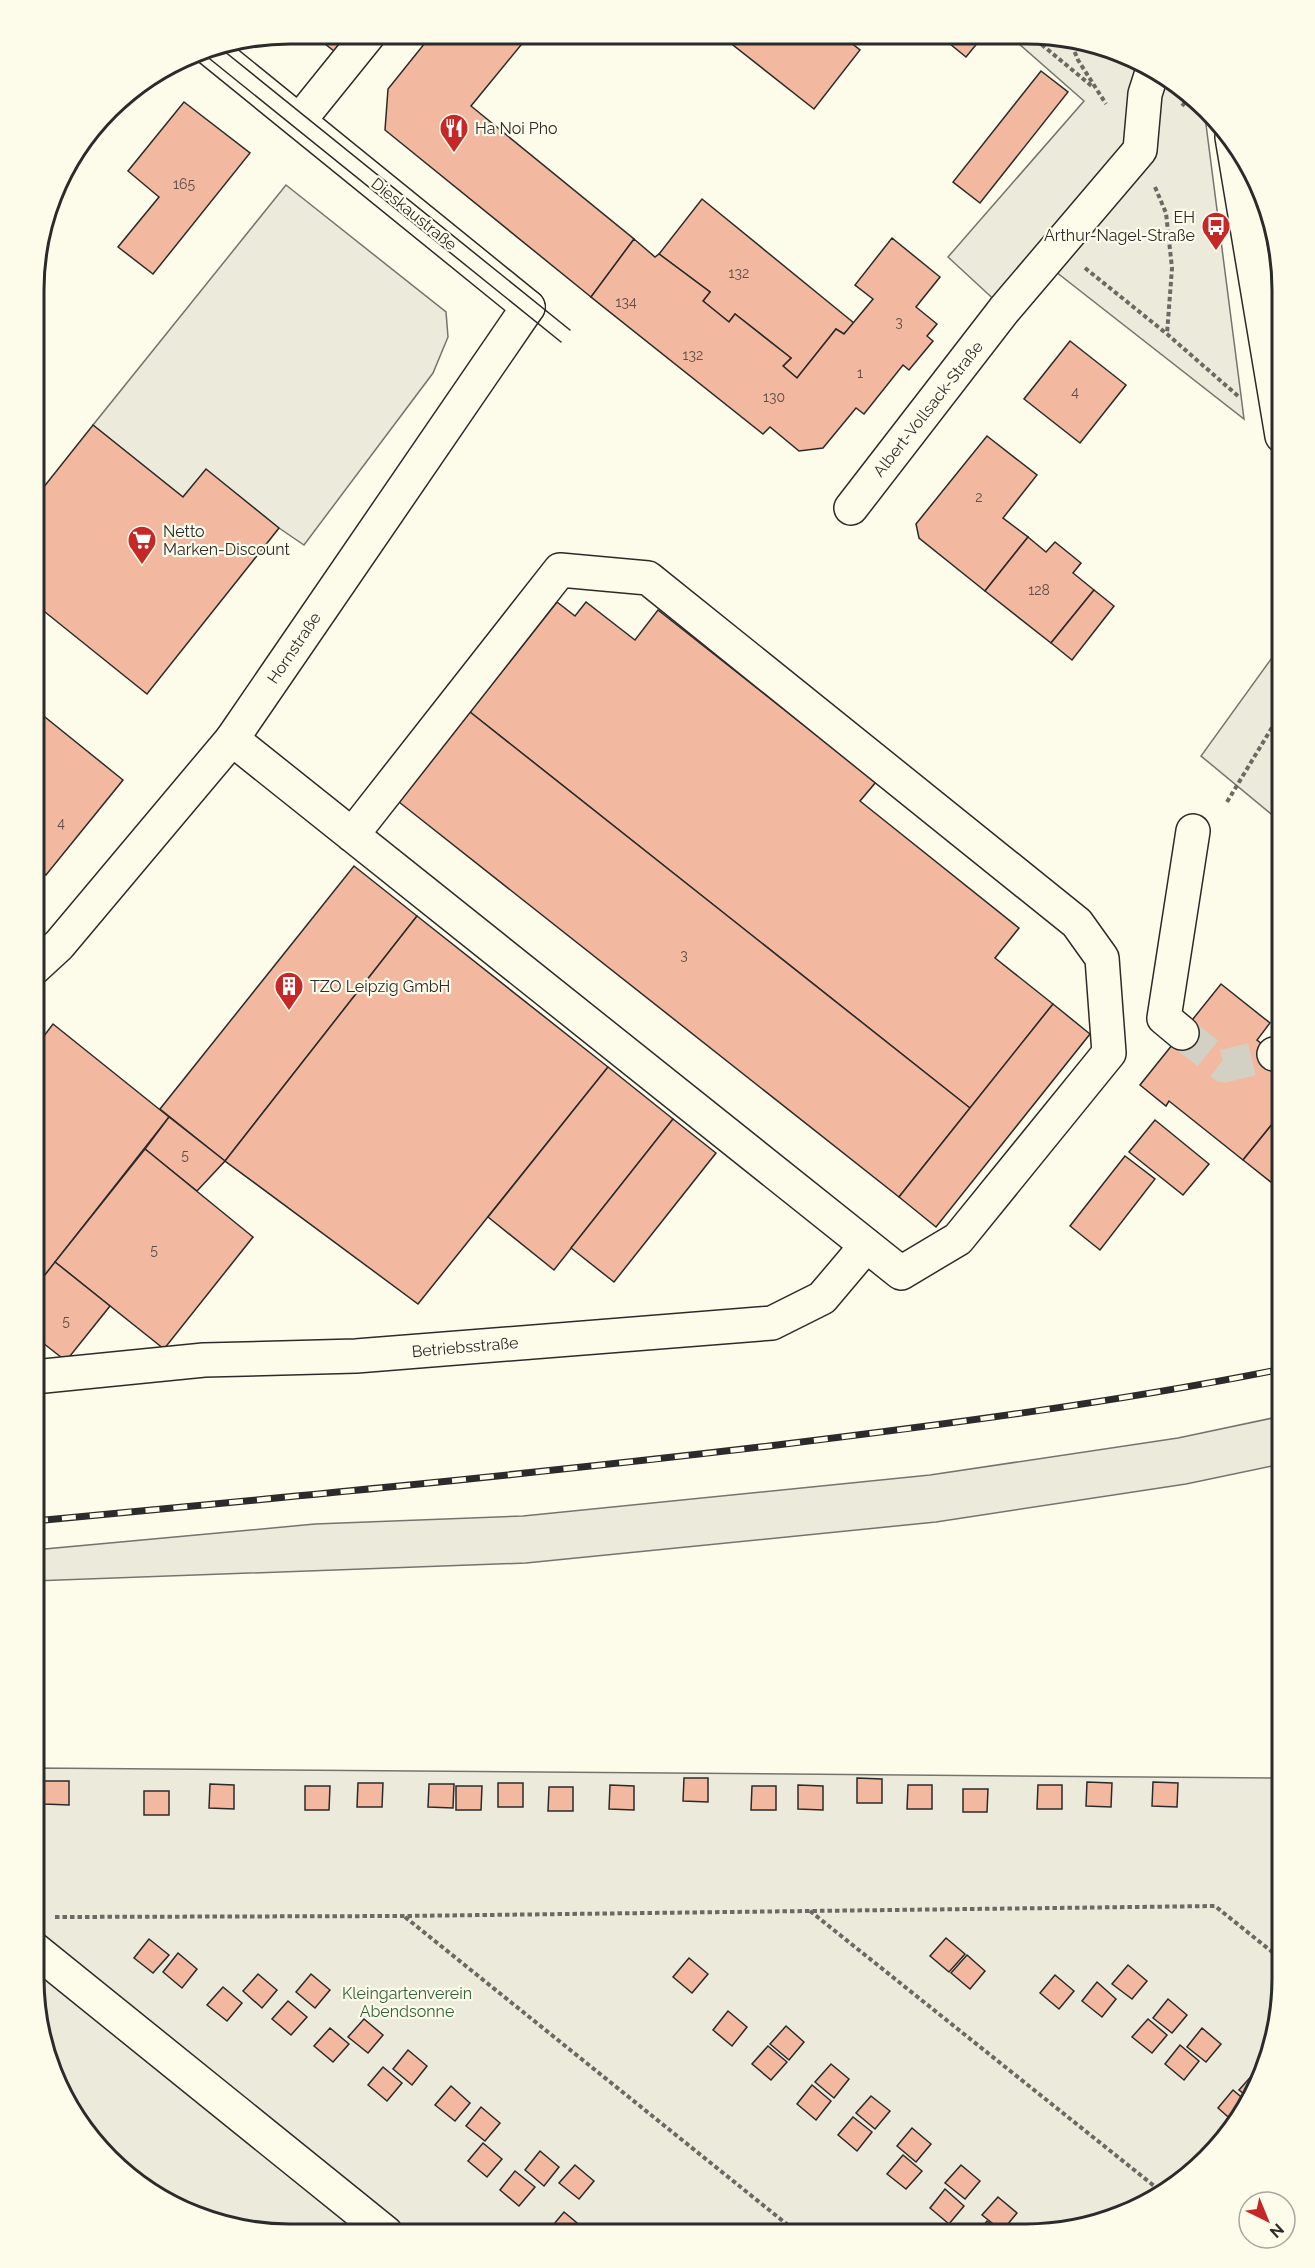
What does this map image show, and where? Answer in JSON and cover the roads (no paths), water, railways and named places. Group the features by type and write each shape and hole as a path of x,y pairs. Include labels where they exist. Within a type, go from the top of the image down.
{"street":[{"path":"299,121 361,44"},
{"name":"Dieskaustraße","path":"217,55 528,307"},
{"name":"Albert-Vollsack-Straße","path":"851,508 1004,310 1140,150 1144,94 1150,77"},
{"path":"1236,162 1272,375"},
{"name":"Hornstraße","path":"44,959 59,945 232,739 528,307"},
{"path":"232,739 352,835 866,1246 901,1273 958,1239 1109,1053 1102,958 1077,923 648,578 560,570 352,835"},
{"path":"1182,1033 1164,1018 1193,831"},
{"name":"Betriebsstraße","path":"44,1376 204,1360 356,1356 772,1323 822,1298 866,1246"},
{"path":"44,1957 375,2224"}],"tunnel":[{"path":"1182,1033 1224,1066 1272,1054"}],"tram line":[{"path":"225,52 570,330"},
{"path":"208,58 561,342"}],"railway":[{"path":"44,1520 310,1495 769,1446 1090,1403 1272,1371"}],"place":[{"name":"Ha Noi Pho","path":"454,154"},
{"name":"EH Arthur-Nagel-Straße","path":"1216,252"},
{"name":"Netto Marken-Discount","path":"142,566"},
{"name":"TZO Leipzig GmbH","path":"289,1012"}],"park label":[{"name":"Kleingartenverein Abendsonne","path":"407,2002"}]}
